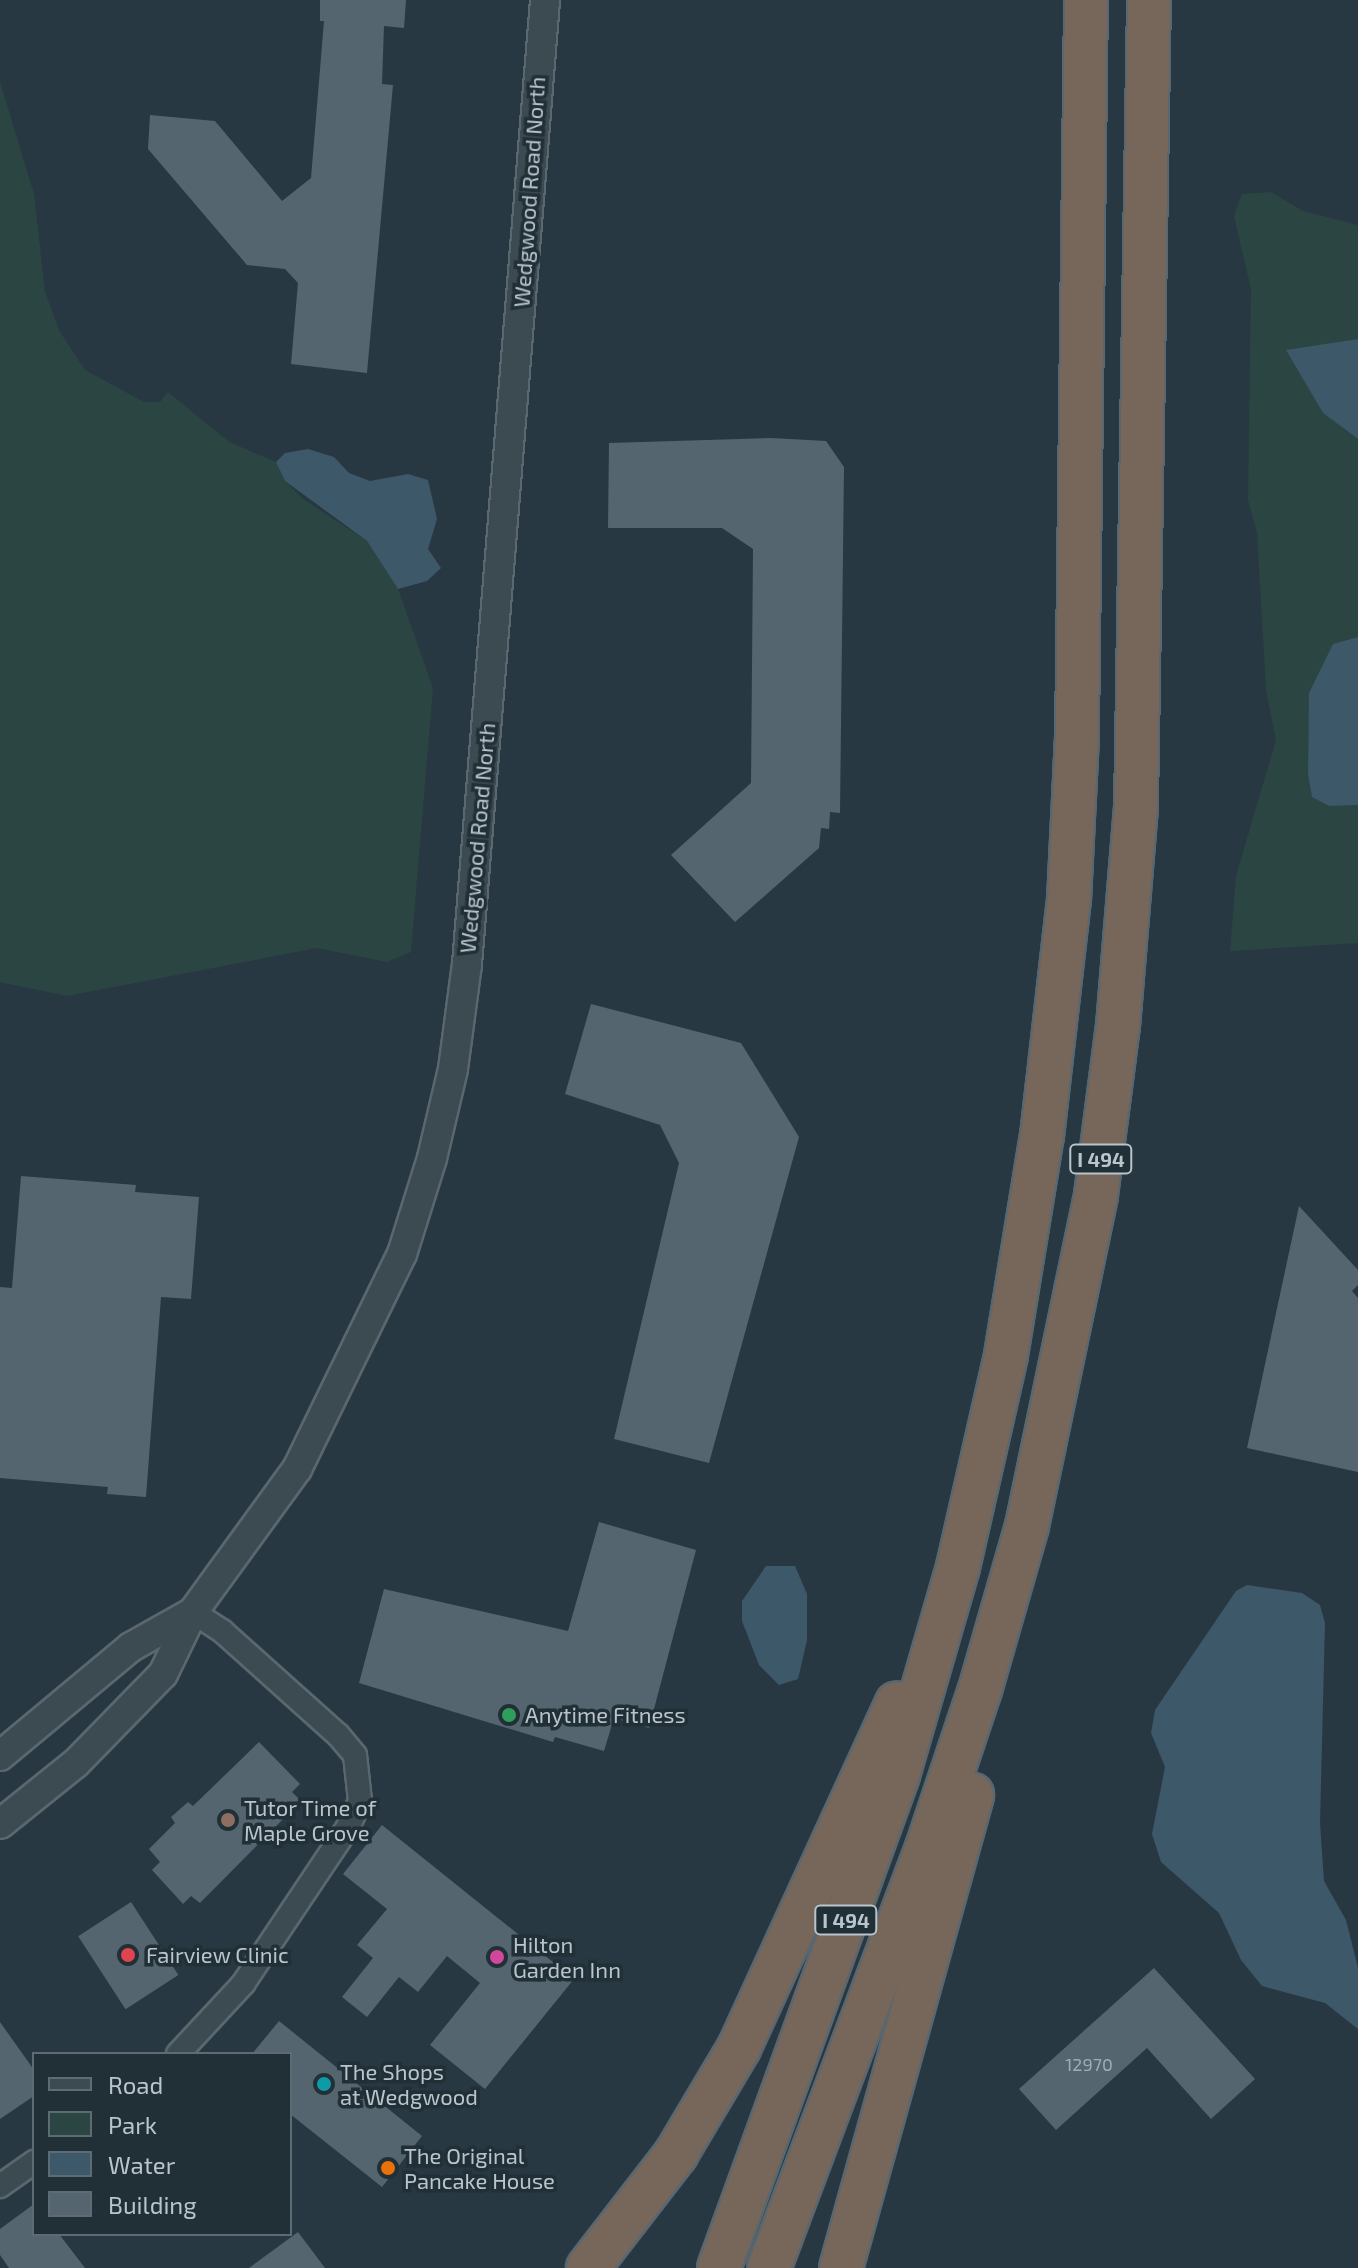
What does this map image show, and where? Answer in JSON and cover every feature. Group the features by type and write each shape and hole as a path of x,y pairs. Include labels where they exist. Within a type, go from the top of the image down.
{"highway":[{"name":"I 494","path":"719,2268 898,1775 958,1567 1006,1355 1042,1136 1069,900 1077,735 1086,0"},
{"name":"I 494","path":"769,2268 926,1851 980,1690 1027,1526 1073,1320 1118,1026 1136,807 1149,0"},
{"path":"841,2268 873,2167 1035,1557 1073,1320"},
{"path":"588,2268 676,2154 739,2048 958,1567"},
{"path":"859,2268 873,2167"}],"street":[{"name":"Wedgwood Road North","path":"0,1824 128,1712 163,1674 193,1612 262,1522 330,1410 402,1254 453,1069 467,964 545,0"},
{"name":"Wedgwood Road North","path":"0,1756 131,1647 193,1612"},
{"path":"180,2052 243,1984 360,1801 355,1755 338,1735 222,1631 193,1612"},
{"path":"0,2186 32,2163"}],"green space":[{"path":"0,82 34,194 45,292 60,332 85,370 144,402 160,402 168,392 229,442 276,462 285,481 303,499 367,541 398,589 433,688 411,952 387,962 317,948 67,996 0,982"},
{"path":"1271,192 1303,211 1358,225 1358,339 1287,351 1323,413 1358,439 1358,637 1333,644 1308,732 1308,774 1330,806 1358,805 1358,943 1230,951 1236,876 1276,740 1266,690 1257,533 1248,500 1251,289 1234,216 1242,194"}],"water":[{"path":"1358,339 1358,439 1323,413 1286,350"},
{"path":"308,449 334,457 349,473 370,481 408,474 428,480 437,519 428,549 441,568 427,581 398,589 367,541 285,481 276,462 285,453"},
{"path":"1358,637 1358,805 1329,806 1312,797 1308,774 1309,693 1333,644"},
{"path":"766,1566 795,1566 807,1594 807,1640 798,1679 779,1685 759,1665 742,1621 742,1601"},
{"path":"1247,1585 1302,1593 1320,1605 1325,1623 1320,1823 1324,1881 1346,1920 1358,1968 1358,2029 1325,2003 1262,1986 1241,1960 1219,1913 1161,1862 1152,1834 1165,1767 1151,1733 1155,1710 1236,1591"}],"building":[{"path":"320,0 406,0 404,28 384,26 382,84 393,85 367,373 291,364 298,283 285,269 247,265 148,149 150,115 215,121 282,201 311,178 324,21 320,21"},
{"path":"771,438 826,441 844,467 840,813 830,812 829,829 821,828 819,848 735,922 671,855 751,783 753,549 722,528 608,528 609,443"},
{"path":"591,1004 741,1043 799,1137 709,1463 614,1439 679,1163 660,1125 565,1094"},
{"path":"21,1176 136,1185 135,1192 199,1197 191,1299 161,1297 146,1497 107,1494 108,1487 0,1478 0,1287 12,1288"},
{"path":"1299,1206 1358,1270 1358,1285 1352,1291 1358,1298 1358,1472 1247,1448"},
{"path":"599,1522 696,1550 649,1728 614,1718 604,1751 555,1737 553,1742 359,1683 384,1589 568,1631"},
{"name":"Tutor Time of Maple Grove","path":"259,1742 300,1784 292,1792 301,1801 200,1903 191,1896 183,1904 152,1870 160,1862 149,1849 175,1823 171,1817 188,1802 193,1806"},
{"name":"Hilton Garden Inn","path":"382,1825 574,1979 485,2089 430,2045 480,1983 447,1956 418,1992 399,1977 367,2017 342,1997 373,1958 357,1945 387,1909 343,1874"},
{"name":"Fairview Clinic","path":"131,1902 178,1975 126,2009 78,1936"},
{"path":"1154,1968 1255,2079 1211,2119 1147,2048 1056,2130 1019,2089"},
{"name":"The Shops at Wedgwood","path":"279,2021 422,2136 382,2187 292,2116 292,2052 254,2052"},
{"path":"0,2022 32,2067 32,2097 0,2119"},
{"path":"32,2205 32,2236 61,2236 85,2268 9,2268 0,2255 0,2229"},
{"path":"298,2232 325,2268 249,2268"}],"place":[{"name":"Anytime Fitness","path":"509,1715"},
{"name":"Tutor Time of Maple Grove","path":"228,1820"},
{"name":"Fairview Clinic","path":"128,1955"},
{"name":"Hilton Garden Inn","path":"497,1957"},
{"name":"The Shops at Wedgwood","path":"324,2084"},
{"name":"The Original Pancake House","path":"388,2168"}]}
